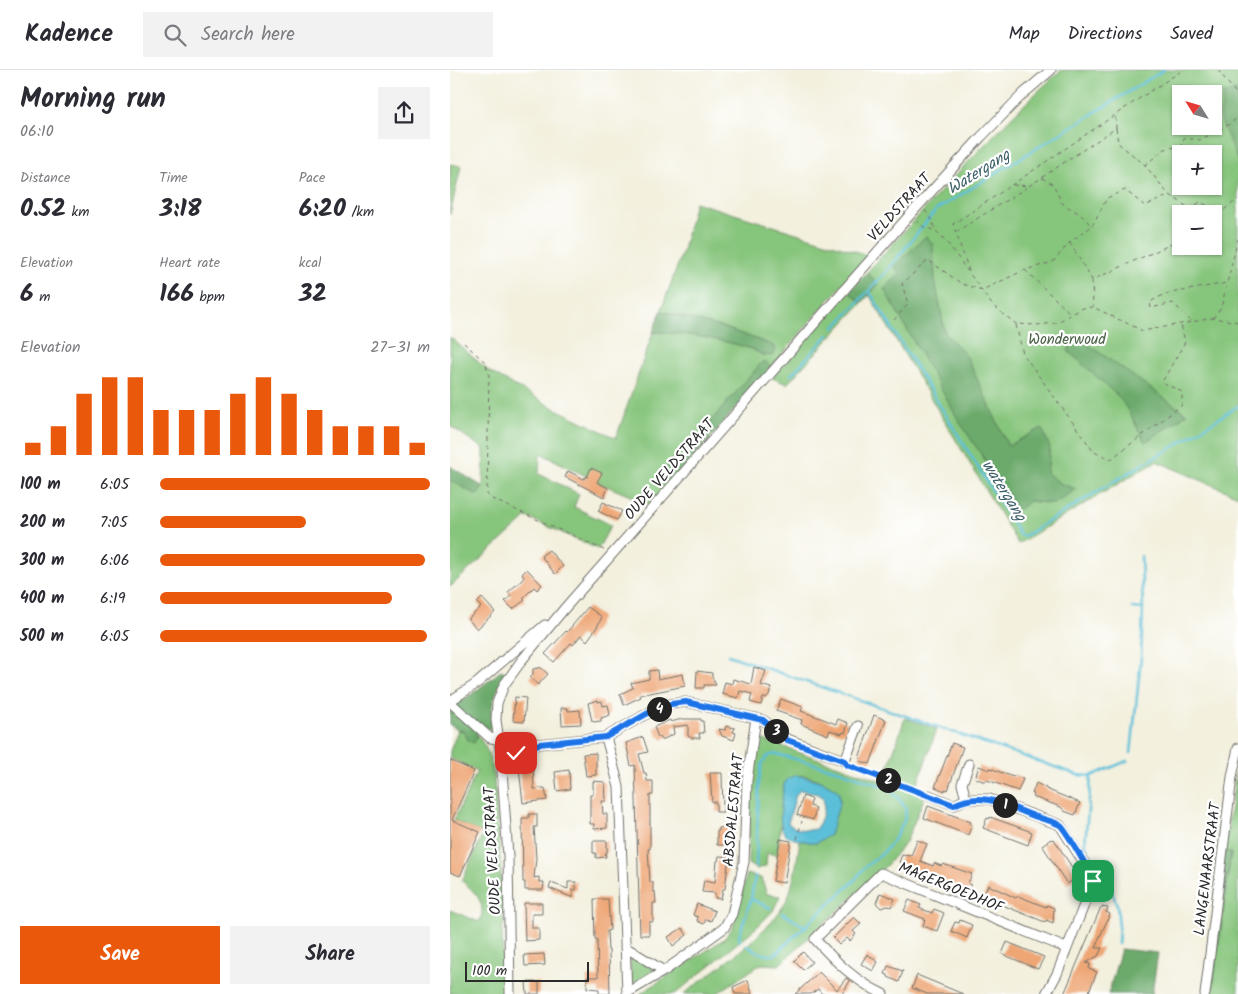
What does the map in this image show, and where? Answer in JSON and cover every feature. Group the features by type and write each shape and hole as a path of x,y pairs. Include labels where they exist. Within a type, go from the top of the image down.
{"street":[{"name":"VELDSTRAAT","path":"774,369 981,138 1024,94 1051,70"},
{"name":"OUDE VELDSTRAAT","path":"510,994 508,856 501,756 496,720 497,704 504,685 564,609 774,369"},
{"name":"OUDE VELDSTRAAT","path":"450,702 476,684 564,609"},
{"path":"450,702 490,738 539,744 606,737 650,712 671,704 686,702 763,720 787,740 845,761 858,726"},
{"name":"ABSDALESTRAAT","path":"606,737 619,787 627,993 664,971 724,928 732,914 744,862 746,780 756,718"},
{"path":"501,756 516,753 539,744"},
{"name":"LANGENAARSTRAAT","path":"1205,994 1232,777 1238,748"},
{"path":"966,799 962,784 969,764"},
{"path":"929,795 954,805 966,799 989,799 1060,825 1093,877 1057,974 1046,994"},
{"name":"MAGERGOEDHOF","path":"883,994 859,982 815,939 881,874 1066,948"},
{"path":"625,947 664,971"}],"path":[{"path":"970,273 953,224 1114,114 1183,70"},
{"path":"1218,70 1238,96"},
{"path":"1114,114 1118,143 1145,165 1170,195 1184,205"},
{"path":"1145,165 1165,148 1181,146 1184,138 1200,140 1232,122 1238,116"},
{"path":"956,232 1042,178 1116,128"},
{"path":"1042,178 1053,184 1062,203 1080,214 1092,226"},
{"path":"1012,185 1029,186"},
{"path":"894,320 908,304 902,284 928,260 962,284 982,290 1025,270 1053,262 1070,242 1092,226 1107,198 1125,190 1145,206 1170,195"},
{"path":"1222,211 1238,199"},
{"path":"927,213 935,230 946,241 993,306 1016,324 1056,323 1083,308 1093,307 1143,331 1213,318 1238,322"},
{"path":"919,222 926,228 935,230"},
{"path":"1213,318 1221,308 1238,239"},
{"path":"1070,242 1092,280 1093,307"},
{"path":"1092,280 1172,244"},
{"path":"1025,270 1072,314"},
{"path":"1192,322 1172,303 1151,308 1150,302 1165,294 1227,283"},
{"path":"1016,324 1023,354 1094,452 1111,459 1182,405 1182,392 1162,382 1185,342 1181,324"},
{"path":"464,343 485,362 489,374 487,494 490,498 605,550 612,556"},
{"path":"845,761 847,765 929,795"},
{"path":"797,839 802,821"}],"green space":[{"name":"Wonderwoud","path":"1061,70 1238,70 1238,496 1156,461 1018,544 862,283 869,275 867,272 1010,119"},
{"path":"1234,90 1238,91 1238,162 1222,123 1224,94"},
{"path":"450,164 461,166 450,215"},
{"path":"695,202 868,255 771,367 765,362 698,436 670,462 661,477 670,485 652,505 604,485 540,453 539,474 579,494 574,507 611,525 598,549 527,517 450,587 450,480 477,495 483,487 484,449 450,426 450,337 490,372 554,408 616,438 653,332 726,341 753,350 763,356 775,349 771,345 725,328 661,311 683,250"},
{"path":"926,236 933,245 935,280 945,333 966,355 1008,446 1042,428 1050,448 1047,473 1060,483 1076,489 1054,504 1029,501 1018,510 959,421 884,289 900,274 894,266"},
{"path":"867,272 878,285 862,303 849,292"},
{"path":"849,292 862,303 787,384 772,378"},
{"path":"661,311 725,328 772,345 775,349 774,355 764,355 749,348 714,339 653,332"},
{"path":"1076,341 1086,343 1187,414 1145,442 1119,397 1068,351 1069,347"},
{"path":"762,362 766,362 771,367 670,485 661,477 670,462 698,436"},
{"path":"450,466 483,487 477,495 450,480"},
{"path":"502,670 507,674 499,686 492,705 493,727 489,729 479,724 474,743 469,741 462,730 458,730 450,725 450,707 471,695"},
{"path":"905,718 937,729 916,788 885,776"},
{"path":"458,730 462,730 466,735 476,739 477,735 488,754 494,776 504,923 502,931 504,994 450,994 450,910 479,922 482,910 479,899 462,881 483,834 454,820 477,771 450,758 450,751"},
{"path":"758,738 925,796 906,842 886,866 779,965 761,964 716,994 684,994 742,949 781,910 788,897 794,876 800,840 816,843 840,802 839,793 819,780 804,776 790,779 784,784 778,855 767,853 766,866 756,869 748,864 750,774"},
{"path":"1238,760 1238,994 1212,994 1231,853 1224,852"},
{"path":"1224,852 1231,852 1212,994 1207,994"},
{"path":"747,874 761,878 767,894 780,896 773,911 757,927 675,994 640,994 724,939 733,927"},
{"path":"1121,949 1158,953 1152,994 1108,994"},
{"path":"632,956 653,968 653,971 631,984 630,957"}],"water":[{"path":"795,775 813,779 829,785 839,792 840,802 830,835 816,843 792,838 784,833 780,813 784,784","holes":["800,790 823,797 824,810 816,829 801,829 788,823 796,795"]}],"building":[{"path":"591,468 602,473 597,482 608,488 604,497 565,477 568,471 584,479"},
{"path":"603,502 622,511 617,520 598,511"},
{"path":"549,550 563,566 555,574 541,556"},
{"path":"527,569 542,585 537,590 534,587 523,598 525,600 513,609 505,601 511,596 508,592 521,581 524,577 522,574"},
{"path":"482,598 495,612 477,629 468,619 481,607 477,603"},
{"path":"588,607 602,617 597,627 587,641 581,635 554,662 545,654"},
{"path":"540,667 548,674 538,685 530,678 533,674 533,669"},
{"path":"754,667 766,671 761,685 771,688 769,695 763,698 761,705 750,702 752,694 740,691 738,698 722,694 725,682 732,684 733,679 751,684"},
{"path":"657,670 658,679 683,674 685,686 640,695 641,697 624,705 620,694 633,688 631,683 649,679 649,671"},
{"path":"697,671 712,673 716,685 704,685 704,688 696,688"},
{"path":"515,697 526,698 524,722 513,721"},
{"path":"781,699 803,707 801,711 836,724 838,719 848,723 845,733 843,732 842,734 830,730 828,735 801,724 802,720 776,711"},
{"path":"598,700 598,702 602,701 603,706 608,705 610,715 601,718 601,721 594,722 592,721 588,703"},
{"path":"561,708 568,708 568,711 580,710 581,724 562,725"},
{"path":"874,715 886,720 870,764 860,761 861,759 859,758"},
{"path":"682,719 701,719 703,721 704,733 699,733 700,738 688,736 688,725 673,727 674,734 662,740 658,737 654,727 670,720 671,722"},
{"path":"726,726 735,728 733,732 736,733 734,740 722,736 719,729 725,730"},
{"path":"643,737 648,752 639,754 647,781 653,781 653,795 650,795 650,849 648,849 650,882 653,882 656,903 653,903 653,922 649,922 649,935 640,935 635,765 631,766 626,743"},
{"path":"952,743 963,747 948,790 945,789 945,791 935,787"},
{"path":"596,753 596,775 586,776 583,754"},
{"path":"450,760 474,771 452,820 480,832 460,876 450,872"},
{"path":"533,762 534,789 545,788 547,800 523,803 519,768 524,767 524,763"},
{"path":"979,766 1023,779 1018,791 975,778"},
{"path":"569,770 570,789 557,791 555,772"},
{"path":"710,773 722,773 723,812 716,812 716,802 712,802"},
{"path":"593,781 605,782 606,801 602,801 603,814 607,814 607,828 594,829 594,824 590,824 590,795 593,795"},
{"path":"1036,783 1080,803 1075,815 1064,811 1061,807 1033,797 1034,794 1032,794"},
{"path":"803,796 812,799 810,806 816,808 813,820 797,815"},
{"path":"928,806 971,822 970,824 972,825 968,835 924,818"},
{"path":"529,814 537,814 537,827 534,827 536,858 534,878 539,877 539,882 544,882 543,890 525,890 525,882 523,882 522,818 529,818"},
{"path":"990,817 1032,832 1028,845 983,828 987,818 989,819"},
{"path":"719,828 733,828 733,841 730,841 730,845 717,845 717,831 719,831"},
{"path":"780,839 791,841 784,883 773,881"},
{"path":"1054,839 1078,877 1067,884 1042,845"},
{"path":"917,840 927,844 920,861 933,866 934,863 941,866 943,864 972,874 968,883 971,885 968,892 899,862 902,855 911,856"},
{"path":"593,841 607,841 606,857 596,858 596,853 593,853"},
{"path":"719,856 731,857 730,864 728,864 725,889 723,889 721,899 715,898 715,893 702,892 704,880 715,882"},
{"path":"568,882 576,882 576,890 571,890 573,891 573,898 549,888 551,883 568,889"},
{"path":"988,885 1016,898 1018,896 1046,907 1047,905 1054,908 1053,923 1046,920 1045,922 983,897"},
{"path":"880,893 895,899 891,907 881,908 876,903"},
{"path":"594,899 608,899 610,930 607,931 610,994 599,994 599,989 587,988 587,977 598,977"},
{"path":"909,900 921,905 919,908 932,913 934,909 944,913 937,931 923,926 925,919 904,911"},
{"path":"524,903 542,903 542,914 532,914 532,928 539,928 539,940 525,941"},
{"path":"697,904 715,911 711,921 706,919 704,924 697,921 698,917 693,915"},
{"path":"1101,907 1108,908 1106,912 1110,914 1097,943 1096,948 1102,948 1098,956 1086,963 1090,964 1089,969 1097,972 1088,994 1064,994"},
{"path":"854,917 861,924 853,931 856,934 850,941 847,938 839,945 833,938"},
{"path":"960,920 972,925 967,938 951,931 955,922 959,923"},
{"path":"682,928 687,935 673,946 668,937"},
{"path":"1007,942 1044,957 1038,969 1002,954"},
{"path":"803,952 812,962 803,970 794,961"},
{"path":"544,954 545,965 525,966 524,955"},
{"path":"867,954 878,962 873,971 861,964"},
{"path":"888,966 903,971 899,982 885,974"},
{"path":"819,972 837,990 846,978 850,981 842,994 822,994 818,989 811,994 795,994"},
{"path":"917,975 963,994 927,994 912,988"},
{"path":"748,980 752,994 735,994 733,987"},
{"path":"526,982 539,982 539,994 527,994"}],"waterway":[{"name":"Watergang","path":"834,328 885,273 936,210 1164,70"},
{"name":"watergang","path":"869,291 1020,535 1024,536 1180,443 1238,406"},
{"path":"791,375 828,335"},
{"path":"1131,753 1141,658 1143,609 1141,556"},
{"path":"1132,608 1143,609"},
{"path":"728,655 1078,775 1091,776"},
{"path":"746,945 763,954 774,955 854,881 865,867 882,854 895,838 904,821 906,809 888,788 837,770 776,754 768,756 762,763 759,781 756,867"},
{"path":"1118,944 1117,905 1109,884 1085,844 1091,776 1127,761"},
{"path":"740,941 739,936 751,899 755,876"},
{"path":"751,899 770,908"},
{"path":"782,913 806,927"}],"route":[{"path":"516,753 539,744 606,737 650,712 671,704 686,702 763,720 787,740 845,761 847,765 954,805 966,799 989,799 1060,825 1093,877 1093,881"}]}
